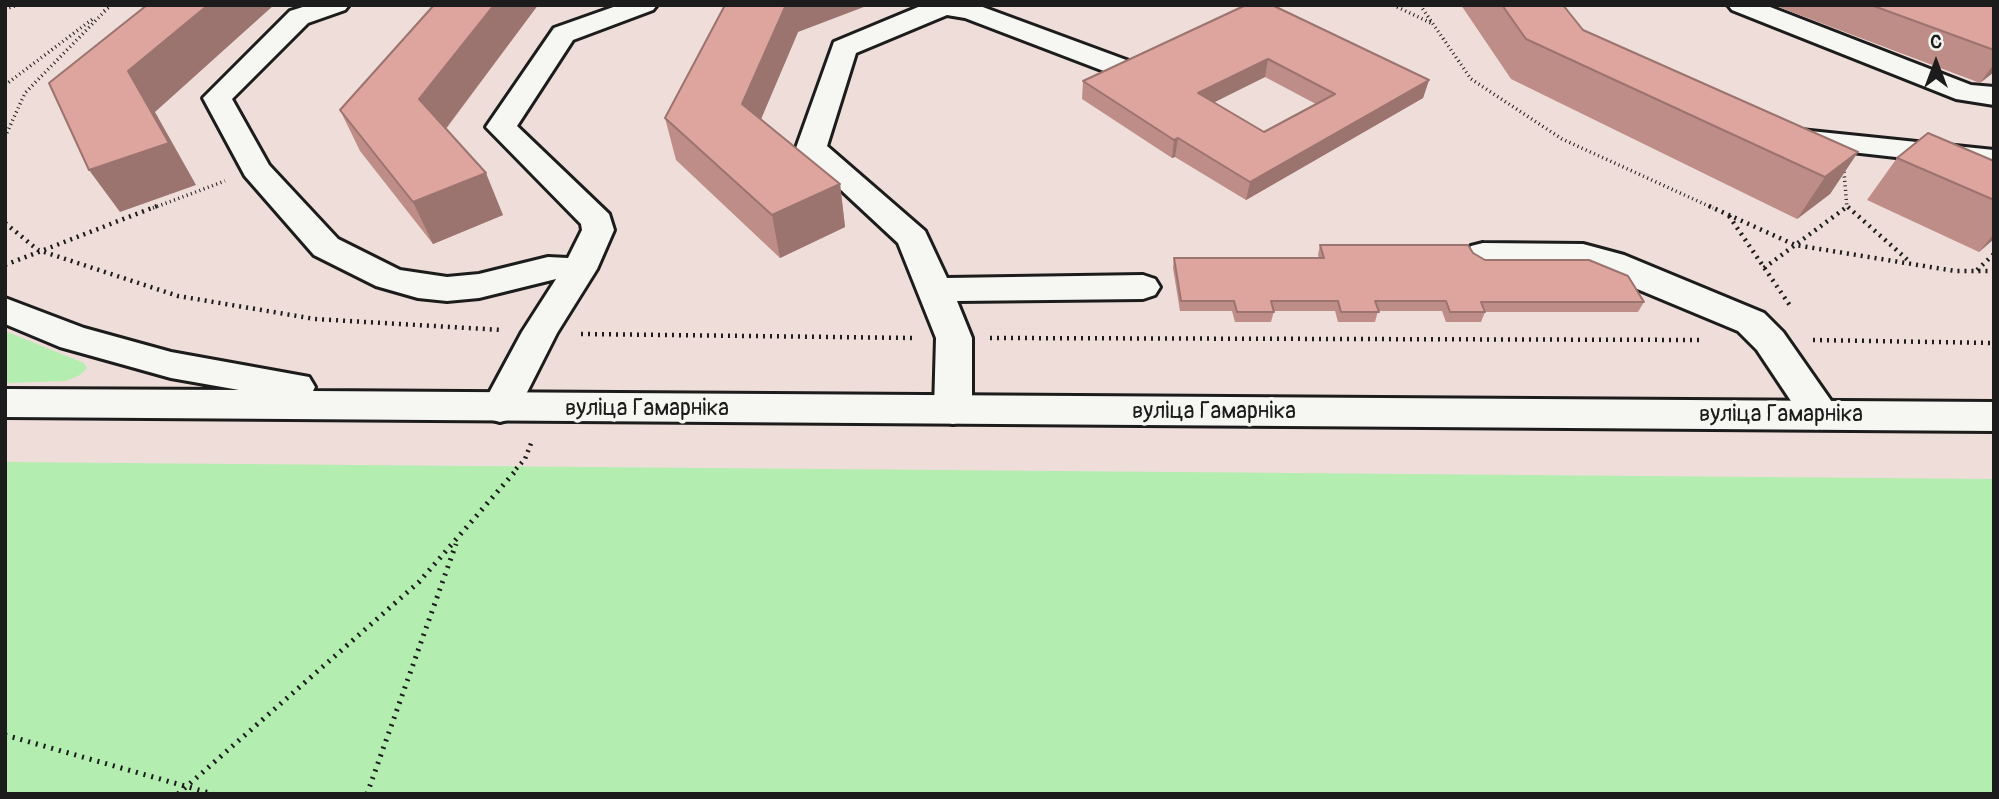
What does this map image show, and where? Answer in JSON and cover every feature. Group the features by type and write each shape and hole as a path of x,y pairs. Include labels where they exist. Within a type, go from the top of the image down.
{"main road":[{"path":"336,5 299,17 217,98 256,169 326,247 388,278 418,286 447,289 479,286 548,268 580,269"},
{"path":"500,408 540,332 580,269 598,230 597,221 501,127 563,34 644,5"},
{"path":"1741,5 1966,93 1994,96"},
{"path":"953,410 954,338 913,238 811,148 844,48 938,7 971,11 1119,67"},
{"path":"1768,131 1841,145 1994,159"},
{"path":"1483,254 1583,255 1612,263 1751,322 1770,341 1821,415"},
{"path":"934,290 1143,287"},
{"name":"вуліца Гамарніка","path":"5,310 73,338 171,365 433,407"},
{"name":"вуліца Гамарніка","path":"5,403 1994,417"}],"path":[{"path":"5,85 112,5"},
{"path":"1392,5 1433,24"},
{"path":"1420,5 1471,79 1562,139 1795,245 1912,264 1994,271"},
{"path":"5,9 15,6"},
{"path":"5,137 25,93 106,10"},
{"path":"5,265 38,250 256,169"},
{"path":"1846,188 1848,206 1912,264"},
{"path":"1728,215 1764,268 1848,206"},
{"path":"1976,271 1994,254"},
{"path":"178,794 419,582 525,459"},
{"path":"367,794 458,539"},
{"path":"5,735 213,794"}],"green space":[{"path":"5,331 84,363 87,368 80,375 66,381 5,383"},
{"path":"5,462 1994,479 1994,794 5,794"}],"building":[{"path":"147,5 208,5 128,71 169,143 89,170 49,83"},
{"path":"434,5 494,5 419,99 486,173 413,202 340,110"},
{"path":"725,5 786,5 742,104 840,184 772,215 665,118"},
{"path":"1246,5 1272,5 1429,80 1250,182 1178,138 1174,140 1083,81","holes":["1268,59 1335,94 1264,132 1198,93"]},
{"path":"1502,5 1563,5 1583,30 1858,152 1825,177 1526,39"},
{"path":"1871,5 1994,5 1994,50"},
{"path":"1928,133 1994,161 1994,200 1897,158"},
{"path":"1320,245 1468,245 1473,253 1485,260 1589,260 1628,276 1644,302 1481,302 1485,312 1450,312 1446,301 1375,301 1379,312 1341,312 1338,301 1271,301 1274,312 1237,312 1234,301 1181,301 1174,258 1324,258"}]}
